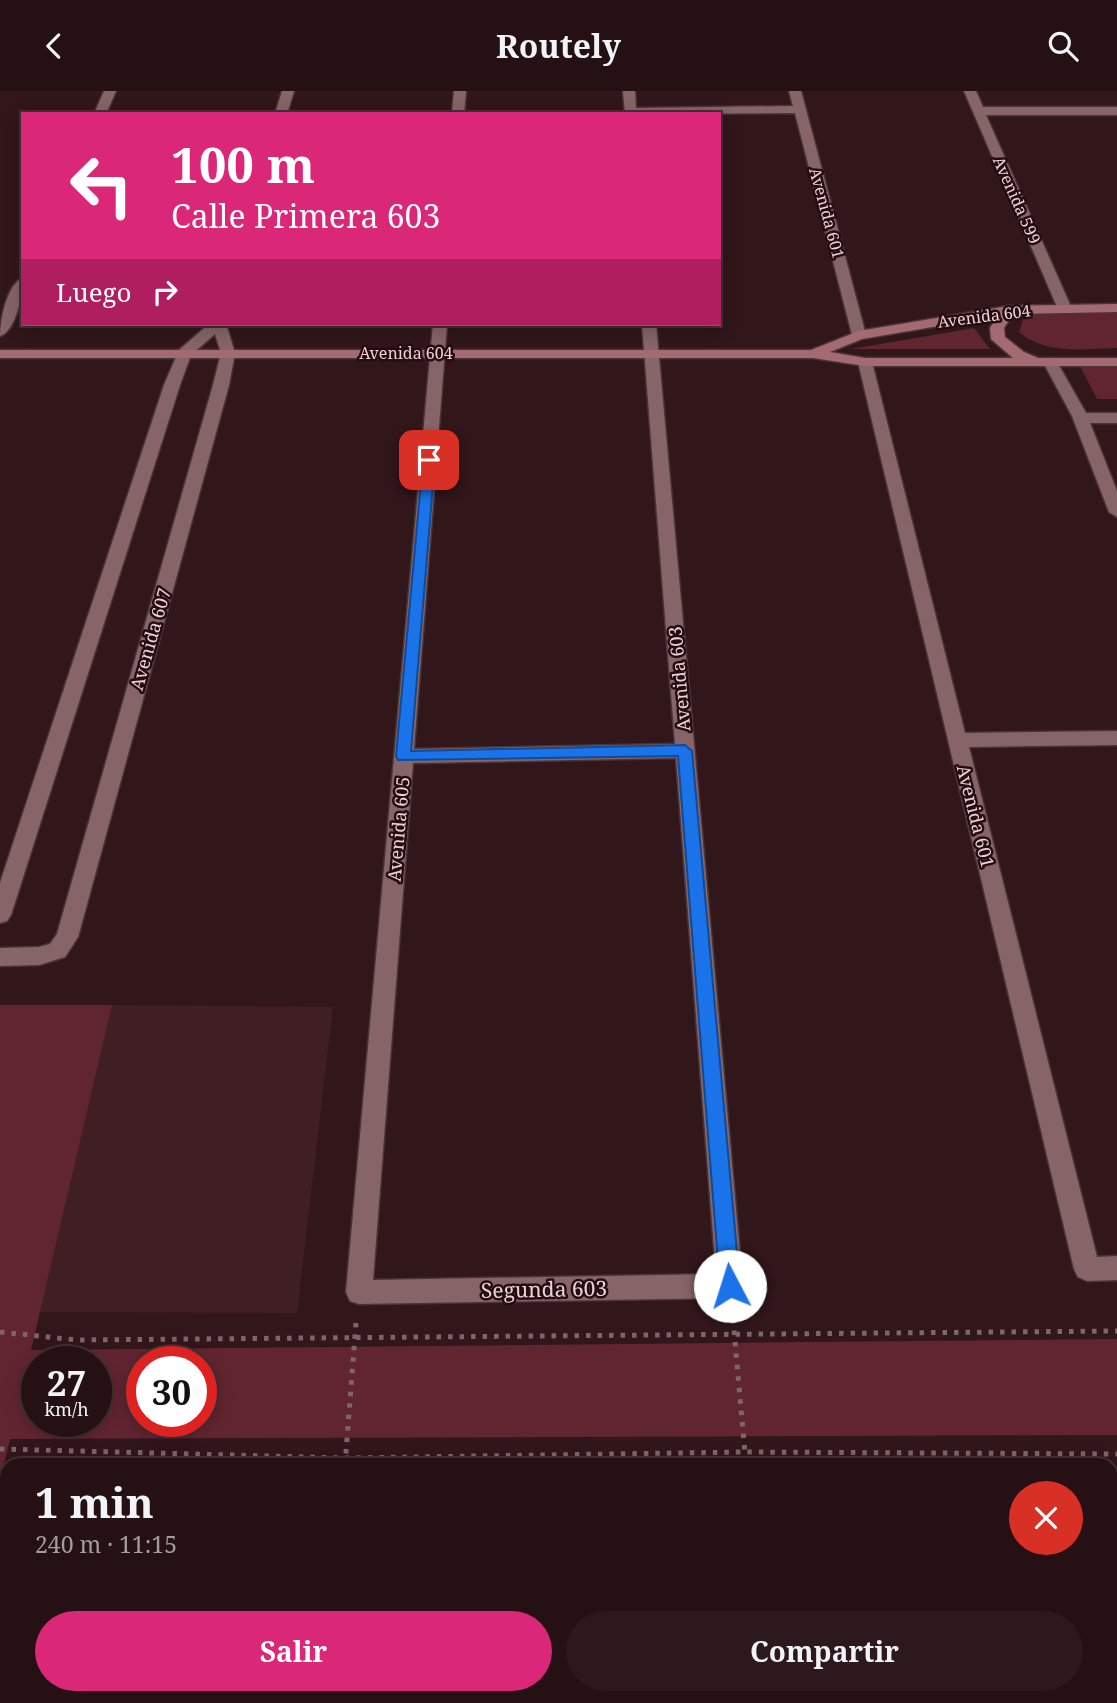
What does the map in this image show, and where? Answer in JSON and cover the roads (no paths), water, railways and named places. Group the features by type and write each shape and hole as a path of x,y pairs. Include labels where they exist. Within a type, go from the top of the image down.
{"street":[{"path":"101,112 110,91"},
{"path":"282,112 288,91"},
{"path":"458,112 460,91"},
{"path":"629,91 631,112"},
{"name":"Avenida 601","path":"795,91 859,335"},
{"name":"Avenida 599","path":"970,91 1065,309"},
{"path":"673,112 799,109"},
{"path":"977,111 1117,111"},
{"path":"0,332 21,286"},
{"name":"Avenida 604","path":"813,354 859,335 1008,310 1117,308"},
{"path":"1008,310 997,328 998,339 1019,355 1050,362 1081,418 1117,512"},
{"path":"0,915 184,353 216,326"},
{"path":"219,326 228,353"},
{"name":"Avenida 605","path":"359,1292 440,326"},
{"name":"Avenida 603","path":"649,326 730,1286"},
{"name":"Avenida 607","path":"0,957 39,956 57,951 67,937 228,353"},
{"name":"Avenida 604","path":"0,354 813,354 865,362 1117,362"},
{"name":"Avenida 601","path":"865,362 1087,1269 1117,1268"},
{"path":"1081,418 1117,418"},
{"path":"957,740 1117,738"},
{"path":"404,756 685,751"},
{"name":"Segunda 603","path":"359,1292 730,1286"}]}
